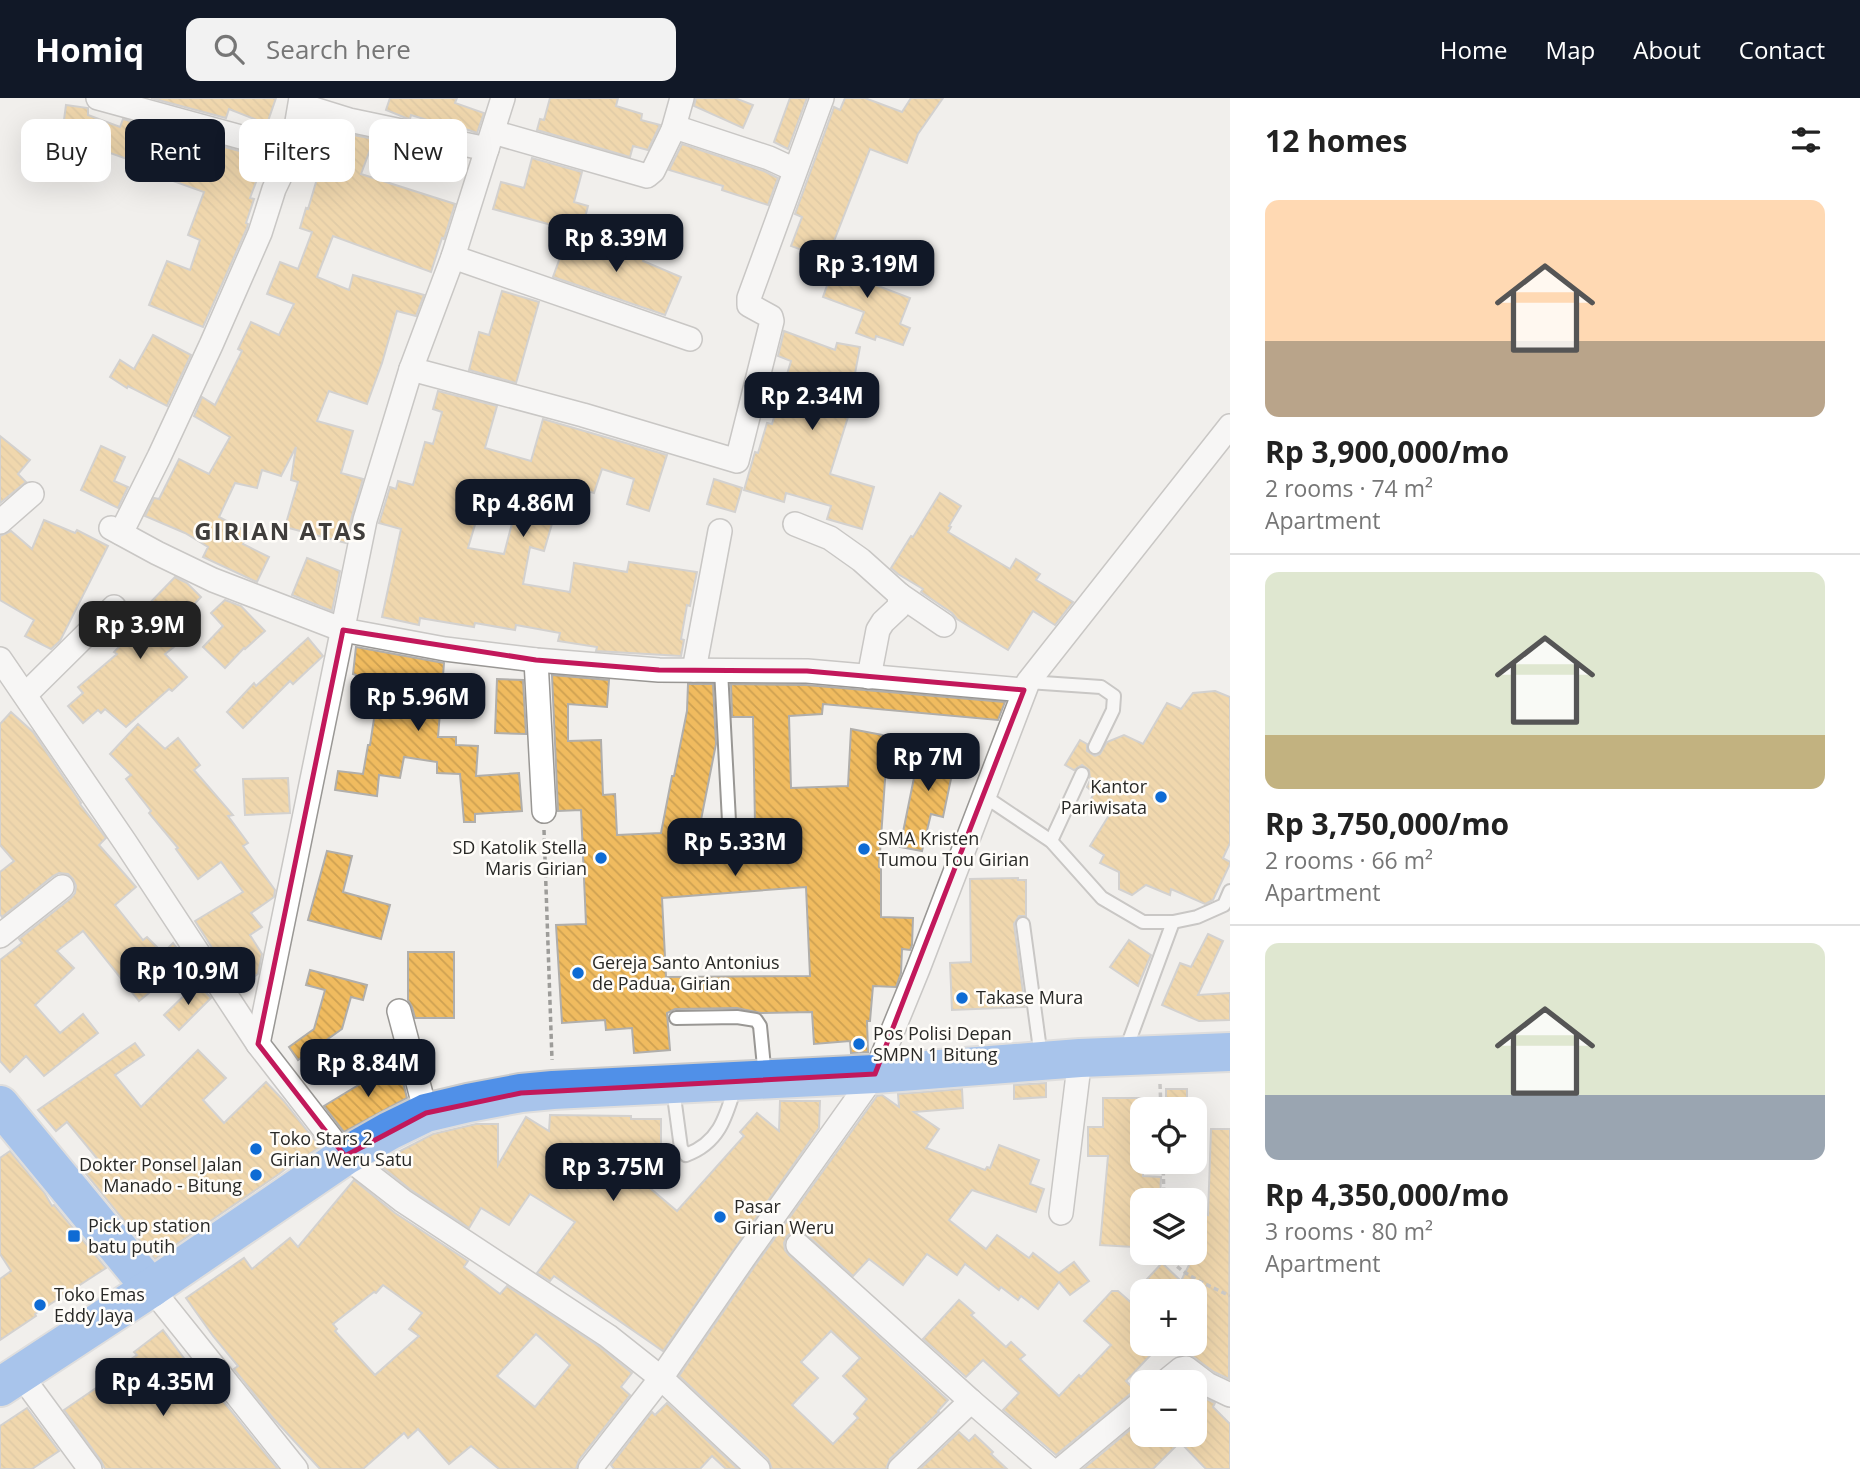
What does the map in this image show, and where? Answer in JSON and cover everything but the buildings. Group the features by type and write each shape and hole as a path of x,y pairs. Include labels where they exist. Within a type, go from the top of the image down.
{"highway":[{"path":"10,1380 345,1156 426,1113 521,1093 553,1090 875,1074 1080,1058 1230,1052"},
{"path":"0,1105 151,1288"}],"street":[{"path":"98,98 239,137"},
{"path":"258,1044 365,520 411,369 453,257 503,98"},
{"path":"301,102 349,120 490,141 647,176 653,171 673,130 682,98"},
{"path":"411,369 583,415 737,461 772,321 772,317 767,313 749,305 749,298 821,98"},
{"path":"673,130 681,129 769,158 795,170"},
{"path":"277,182 260,233 235,292 159,457 116,531 213,580 342,630 445,649 659,670 807,671 1026,686"},
{"path":"453,257 691,339"},
{"path":"590,1469 661,1378 875,1074 1026,686 1230,426"},
{"path":"0,522 32,494"},
{"path":"795,524 830,538 861,560 900,595 944,625"},
{"path":"694,670 720,531"},
{"path":"869,677 878,630 899,607 900,595"},
{"path":"26,694 114,607"},
{"path":"0,659 26,694 258,1044 345,1156 403,1200 608,1336 661,1378 758,1469"},
{"path":"536,660 544,811"},
{"path":"0,936 61,887"},
{"path":"399,1012 426,1113"},
{"path":"1061,1213 1080,1058"},
{"path":"798,1245 1050,1469"},
{"path":"151,1288 296,1469"},
{"path":"10,1380 90,1469"},
{"path":"1207,1384 1230,1395"},
{"path":"900,1469 971,1401"},
{"path":"1060,1469 1130,1412"}],"lane":[{"path":"721,670 730,841"},
{"path":"1026,686 1101,687 1114,696 1113,709 1095,747"},
{"path":"1051,841 1082,774"},
{"path":"984,796 1051,841 1102,898 1143,922 1173,922 1197,917 1224,905 1230,891"},
{"path":"1124,1056 1173,922"},
{"path":"1023,924 1041,1061"},
{"path":"673,1085 681,1148 687,1155 708,1144 751,1081 759,1022 752,1018 737,1017 676,1018"}],"path":[{"path":"544,811 553,1090"},
{"path":"1175,1265 1230,1296"}],"highlighted area":[{"path":"343,630 536,660 659,670 807,671 1024,690 875,1074 521,1093 426,1113 345,1156 258,1044"}],"place":[{"name":"Kantor Pariwisata","path":"1161,797"},
{"name":"SMA Kristen Tumou Tou Girian","path":"864,849"},
{"name":"SD Katolik Stella Maris Girian","path":"601,858"},
{"name":"Gereja Santo Antonius de Padua, Girian","path":"578,973"},
{"name":"Takase Mura","path":"962,998"},
{"name":"Pos Polisi Depan SMPN 1 Bitung","path":"859,1044"},
{"name":"Toko Stars 2 Girian Weru Satu","path":"256,1149"},
{"name":"Dokter Ponsel Jalan Manado - Bitung","path":"256,1175"},
{"name":"Pasar Girian Weru","path":"720,1217"},
{"name":"Pick up station batu putih","path":"74,1236"},
{"name":"Toko Emas Eddy Jaya","path":"40,1305"}],"district":[{"name":"GIRIAN ATAS","path":"281,532"}]}
